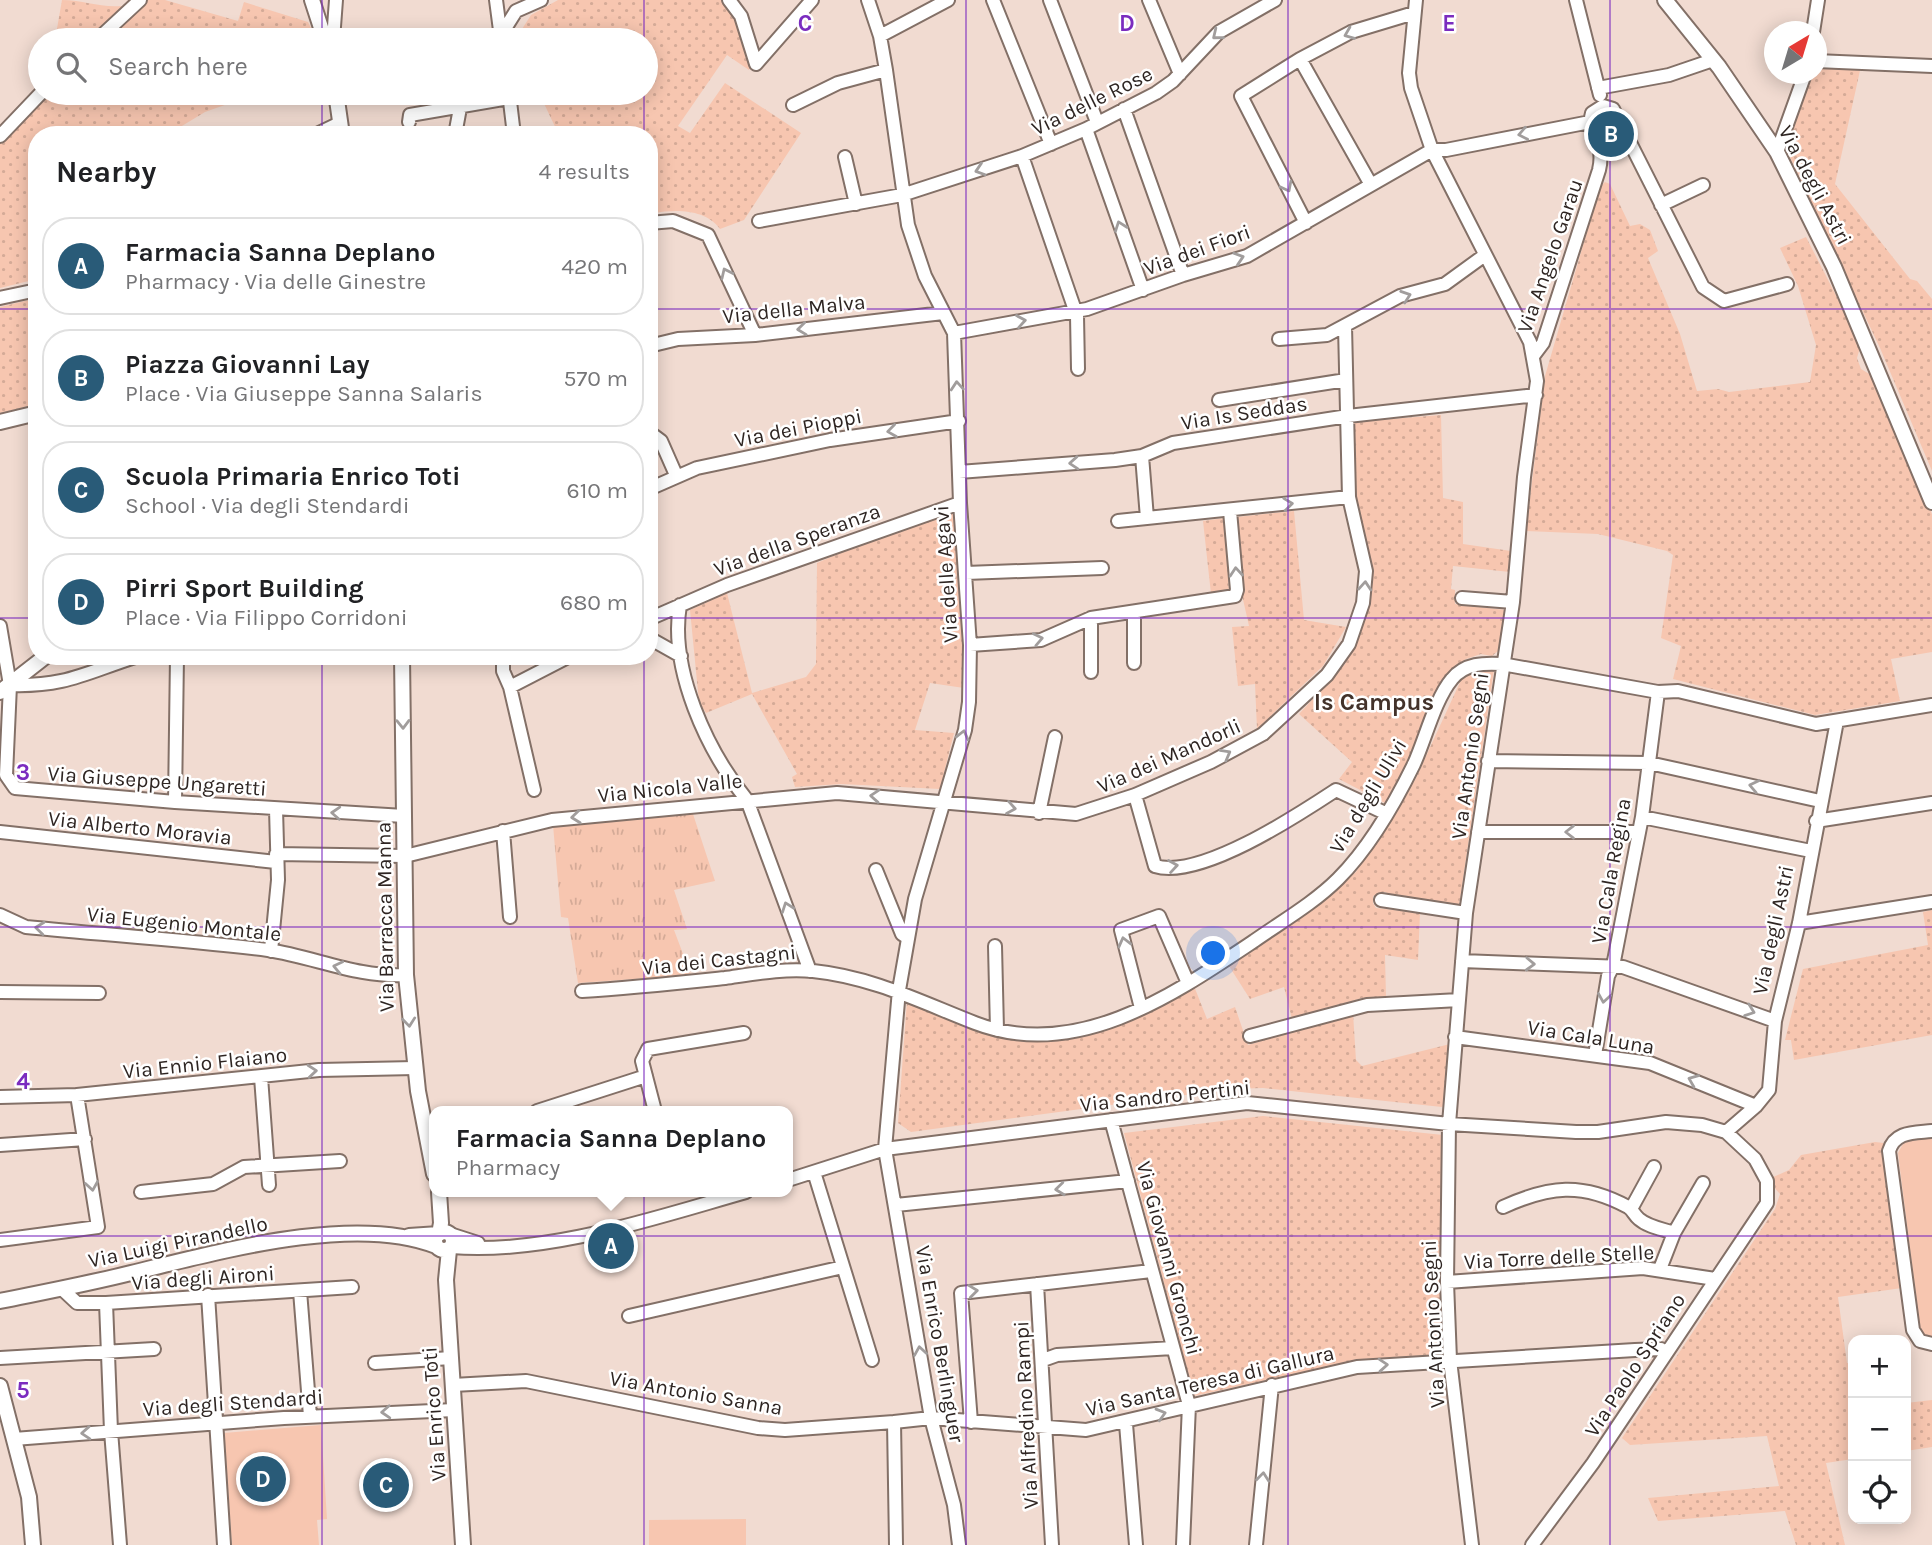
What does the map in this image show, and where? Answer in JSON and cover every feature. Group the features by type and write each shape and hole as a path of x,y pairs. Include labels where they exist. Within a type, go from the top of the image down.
{"street":[{"path":"110,28 141,0"},
{"path":"496,0 500,28"},
{"path":"507,28 516,11 541,0"},
{"path":"729,0 741,16 756,64 812,0"},
{"name":"Via delle Agavi","path":"868,0 880,36 902,195 916,252 954,333 960,503 970,645 965,730 915,899 899,990 885,1149"},
{"path":"880,36 948,0"},
{"path":"993,0 1051,144"},
{"path":"1050,0 1143,290"},
{"path":"1149,0 1180,74"},
{"name":"Via delle Rose","path":"759,221 902,195 1051,144 1156,93 1180,74 1219,32 1275,0"},
{"path":"1576,0 1598,88 1703,287 1724,301 1787,284"},
{"name":"Via degli Astri","path":"1665,0 1713,60 1777,152 1834,267 1932,502"},
{"path":"1815,21 1818,0"},
{"path":"321,28 313,1 336,1 334,28"},
{"path":"1306,223 1241,96 1300,59 1351,32 1415,7"},
{"name":"Via Antonio Segni","path":"1415,7 1409,73 1432,150 1534,355 1536,395 1524,477 1514,602 1502,664 1466,913 1449,1124 1447,1282 1450,1360 1472,1545"},
{"path":"1300,59 1370,183"},
{"path":"1598,88 1669,75 1713,60"},
{"path":"1827,61 1932,66"},
{"path":"793,105 838,83 886,70"},
{"path":"1777,152 1801,84"},
{"path":"0,136 30,105"},
{"path":"338,105 341,126"},
{"path":"409,122 410,115 471,105"},
{"path":"510,105 513,126"},
{"path":"1432,150 1446,150 1590,122 1592,113 1608,107"},
{"path":"457,126 460,108"},
{"path":"1124,109 1183,275"},
{"name":"Via Angelo Garau","path":"1534,355 1543,343 1603,154 1590,122"},
{"name":"Via dei Fiori","path":"954,333 1075,312 1247,256 1370,183 1432,150"},
{"path":"1022,156 1075,312 1078,369"},
{"path":"845,157 856,204"},
{"path":"1661,205 1703,185"},
{"path":"658,222 673,220 708,235 755,335"},
{"path":"1279,340 1327,335 1400,296 1445,285 1485,255"},
{"path":"0,298 28,292"},
{"name":"Via della Malva","path":"658,344 678,339 755,335 943,313"},
{"name":"Via dei Mandorli","path":"943,800 1039,813 1076,814 1135,795 1211,762 1262,734 1340,660 1353,632 1366,590 1366,571 1349,497 1345,326"},
{"path":"1219,400 1346,380"},
{"name":"Via Is Seddas","path":"959,472 1142,456 1173,443 1348,416 1536,395"},
{"path":"0,422 28,415"},
{"name":"Via dei Pioppi","path":"658,484 697,468 830,440 959,421"},
{"path":"658,438 676,475"},
{"path":"1142,456 1147,518"},
{"path":"1118,521 1349,497"},
{"name":"Via della Speranza","path":"658,615 960,503"},
{"path":"970,645 1041,640 1091,618 1135,614 1170,605 1235,596 1237,590 1230,511"},
{"path":"966,573 1102,568"},
{"path":"1462,598 1514,602"},
{"path":"680,605 678,621 681,656 700,724 731,779 747,800 810,971"},
{"path":"1134,663 1135,614"},
{"path":"1091,618 1091,672"},
{"name":"Via Giuseppe Ungaretti","path":"0,626 5,688 5,775 15,788 174,802 404,816"},
{"path":"658,643 681,656"},
{"name":"Via degli Ulivi","path":"899,990 997,1030 1037,1035 1066,1033 1104,1024 1188,983 1255,940 1337,880 1361,851 1413,766 1452,679 1481,663 1502,664 1658,692 1692,693 1816,724 1932,705"},
{"path":"5,688 36,665"},
{"path":"5,688 69,681 113,665"},
{"path":"174,802 177,665"},
{"name":"Via Barracca Manna","path":"402,665 406,975 415,1068 429,1130"},
{"path":"503,665 534,790"},
{"path":"510,687 553,665"},
{"path":"27,672 37,686"},
{"name":"Via Cala Regina","path":"1595,1055 1608,976 1613,966 1642,817 1658,692"},
{"name":"Via degli Astri","path":"1726,1132 1756,1106 1769,1090 1775,1021 1799,923 1816,821 1837,721"},
{"path":"1039,813 1055,737"},
{"path":"1488,761 1649,764 1820,801"},
{"path":"1135,795 1155,866 1166,870 1222,855 1255,840 1336,790 1385,813"},
{"name":"Via Nicola Valle","path":"405,856 552,820 837,793 943,800"},
{"path":"1816,821 1932,803"},
{"path":"271,951 278,880 276,809"},
{"path":"1642,817 1811,851"},
{"path":"503,831 510,916"},
{"name":"Via Alberto Moravia","path":"0,832 276,858 405,856"},
{"path":"1478,832 1638,832"},
{"path":"876,870 902,934 908,938"},
{"path":"1381,900 1466,913"},
{"path":"1799,923 1932,902"},
{"name":"Via Eugenio Montale","path":"0,915 26,927 271,951 342,969 387,976 406,975"},
{"path":"1141,1007 1121,930 1159,916 1188,983"},
{"path":"995,946 997,1030"},
{"path":"1462,961 1623,967 1775,1021"},
{"name":"Via dei Castagni","path":"582,991 810,971 859,978 899,990"},
{"path":"0,992 99,993"},
{"path":"1250,1036 1367,1005 1459,1000"},
{"path":"654,1106 642,1061 648,1049 744,1033"},
{"name":"Via Cala Luna","path":"1455,1037 1650,1063 1756,1106"},
{"name":"Via Ennio Flaiano","path":"0,1097 77,1095 318,1070 415,1068"},
{"path":"553,1106 646,1076"},
{"path":"261,1077 265,1165 269,1171 269,1185"},
{"path":"0,1240 98,1227 77,1095"},
{"name":"Via Sandro Pertini","path":"793,1178 885,1149 1247,1103 1449,1124 1598,1132 1667,1122 1702,1125 1726,1132"},
{"name":"Via Giovanni Gronchi","path":"1111,1120 1189,1405 1183,1545"},
{"path":"1932,1131 1901,1135 1895,1138 1889,1151 1913,1330 1920,1342 1932,1344"},
{"name":"Via Paolo Spriano","path":"1532,1545 1593,1463 1767,1203 1767,1181 1755,1159 1726,1132"},
{"path":"0,1145 85,1139"},
{"name":"Via Enrico Berlinguer","path":"885,1149 931,1418 954,1505 959,1545"},
{"path":"141,1192 213,1184 244,1167 340,1161"},
{"path":"1631,1209 1654,1167"},
{"path":"814,1172 872,1360"},
{"path":"896,1205 1128,1181"},
{"path":"1660,1269 1674,1233 1703,1184"},
{"path":"1503,1208 1551,1188 1573,1189 1631,1209 1637,1218 1647,1224 1674,1233"},
{"path":"439,1197 444,1243 488,1246 587,1236 725,1197"},
{"name":"Via Luigi Pirandello","path":"0,1301 245,1246 334,1236 408,1237 444,1243"},
{"name":"Via Enrico Toti","path":"444,1243 463,1545"},
{"path":"629,1316 843,1267"},
{"name":"Via Torre delle Stelle","path":"1447,1282 1660,1269 1715,1279"},
{"path":"971,1422 961,1293 1151,1271"},
{"name":"Via Alfredino Rampi","path":"1037,1284 1052,1545"},
{"name":"Via degli Aironi","path":"62,1289 77,1303 106,1303 352,1287"},
{"path":"300,1291 310,1416"},
{"path":"208,1295 224,1545"},
{"path":"106,1303 111,1431 120,1545"},
{"path":"1043,1360 1057,1355 1173,1348"},
{"path":"0,1358 155,1349"},
{"name":"Via Santa Teresa di Gallura","path":"894,1422 931,1418 1086,1430 1126,1424 1189,1405 1357,1367 1634,1350 1661,1349 1665,1352"},
{"path":"375,1363 451,1359"},
{"name":"Via Antonio Sanna","path":"453,1385 526,1381 758,1428 785,1430 894,1422"},
{"path":"1256,1545 1272,1385"},
{"path":"1,1392 33,1518 33,1545"},
{"name":"Via degli Stendardi","path":"14,1439 310,1416 454,1410"},
{"path":"894,1422 895,1545"},
{"path":"1126,1424 1136,1545"}],"green space":[{"path":"62,0 122,6 100,28 57,28"},
{"path":"148,0 165,0 238,21 244,2 308,22 311,28 118,28"},
{"path":"558,0 723,0 757,58 749,70 727,55 678,126 690,133 725,83 801,133 744,220 720,229 714,222 699,214 681,211 658,213 658,126 555,126 545,105 658,105 658,28 523,28 531,15"},
{"path":"1827,65 1861,66 1835,184 1910,279 1917,281 1932,299 1932,471 1880,348 1789,155 1790,140 1805,84 1827,84"},
{"path":"38,105 225,105 205,112 182,126 28,126 28,281 0,288 0,143"},
{"path":"1605,182 1610,184 1630,226 1640,224 1650,230 1658,251 1648,258 1680,334 1697,391 1718,389 1729,392 1810,382 1816,345 1798,286 1780,248 1806,237 1861,344 1857,358 1861,369 1871,375 1932,514 1932,652 1891,659 1900,701 1815,715 1673,679 1681,646 1661,638 1673,555 1667,551 1598,534 1526,531 1545,376 1600,187"},
{"path":"28,300 28,406 0,413 0,307"},
{"path":"1441,415 1443,498 1463,502 1463,544 1511,551 1510,572 1453,566 1451,589 1455,590 1455,604 1505,610 1498,651 1492,656 1481,654 1466,659 1450,671 1406,769 1385,803 1339,779 1352,762 1299,714 1345,664 1371,599 1371,562 1355,496 1354,422"},
{"path":"1294,511 1304,620 1346,627 1323,666 1257,729 1255,684 1238,686 1232,627 1249,626 1242,595 1237,517"},
{"path":"954,512 964,641 964,688 930,683 915,730 954,733 940,789 841,784 795,787 792,777 797,774 752,694 706,713 699,702 690,610 727,593 752,693 806,677 816,664 817,563 886,533"},
{"path":"1225,518 1229,591 1211,594 1203,521"},
{"path":"1492,667 1494,670 1459,906 1399,899 1385,892 1373,896 1376,908 1420,913 1418,960 1385,955 1386,997 1362,998 1292,1019 1284,987 1250,999 1229,966 1356,872 1415,780 1461,680 1468,674"},
{"path":"692,811 715,881 674,890 687,929 674,930 691,975 578,983 568,918 561,917 553,825"},
{"path":"1932,910 1932,1035 1794,1060 1791,1040 1785,1040 1803,969 1928,945 1923,912"},
{"path":"1194,986 1207,1019 1235,1007 1248,1045 1353,1013 1356,1060 1362,1066 1450,1044 1445,1103 1442,1107 1263,1088 1230,1089 911,1132 898,1123 907,1001 1054,1039"},
{"path":"1263,1116 1443,1135 1445,1355 1363,1359 1194,1396 1124,1133"},
{"path":"1932,1138 1932,1336 1923,1335 1920,1329 1898,1153 1904,1142"},
{"path":"1875,1142 1884,1143 1902,1288 1838,1297 1848,1363 1848,1460 1826,1463 1845,1545 1796,1545 1785,1511 1658,1521 1648,1498 1779,1486 1767,1436 1630,1445 1622,1438 1775,1209 1780,1194 1772,1185 1771,1178 1789,1170 1801,1155"},
{"path":"1932,1400 1932,1447 1911,1450 1911,1402"},
{"path":"321,1425 327,1519 317,1520 319,1545 232,1545 224,1433"},
{"path":"746,1519 746,1545 649,1545 649,1520"}],"place":[{"name":"Piazza Giovanni Lay","path":"1611,134"},
{"name":"Farmacia Sanna Deplano","path":"611,1246"},
{"name":"Pirri Sport Building","path":"263,1479"},
{"name":"Scuola Primaria Enrico Toti","path":"386,1485"}],"district":[{"name":"Is Campus","path":"1374,702"}]}
